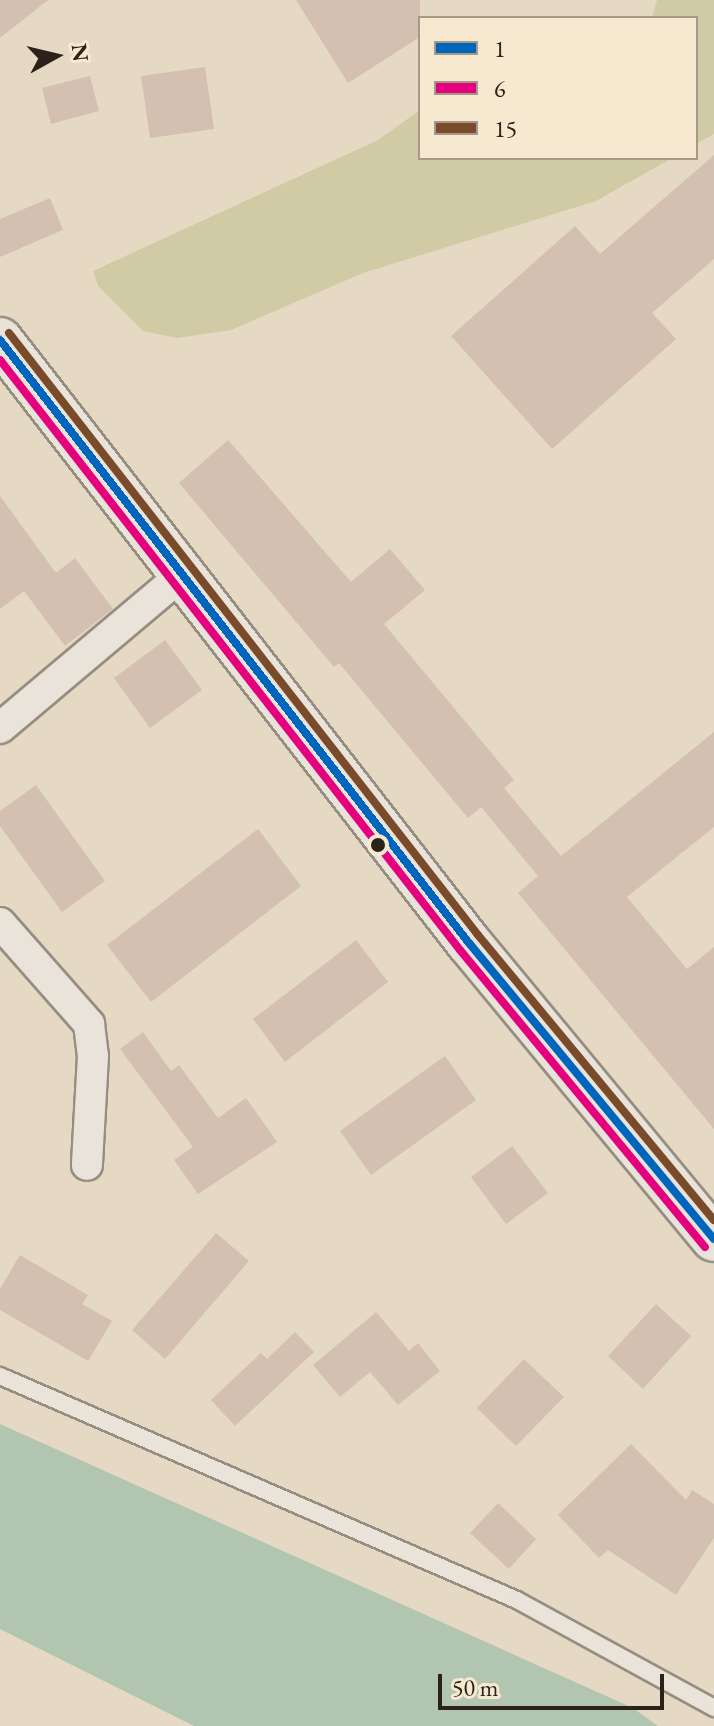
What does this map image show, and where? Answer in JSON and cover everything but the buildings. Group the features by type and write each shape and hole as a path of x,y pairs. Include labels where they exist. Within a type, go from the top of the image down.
{"main road":[{"path":"3,350 185,572 469,943 714,1239"}],"street":[{"path":"0,728 185,572"},
{"path":"0,923 89,1024 93,1056 87,1165"}],"lane":[{"path":"0,1376 517,1600 714,1708"}],"shaded area":[{"path":"657,0 714,0 714,134 698,143 698,16 653,16"},
{"path":"418,111 418,160 668,160 596,201 363,273 231,330 177,338 143,331 98,286 93,271 378,140"},
{"path":"0,1424 633,1708 658,1726 194,1726 0,1629"}],"transit line":[{"name":"15","path":"9,333 478,935 714,1220"},
{"name":"1","path":"0,340 469,943 714,1239"},
{"name":"6","path":"0,360 460,950 705,1247"}]}
